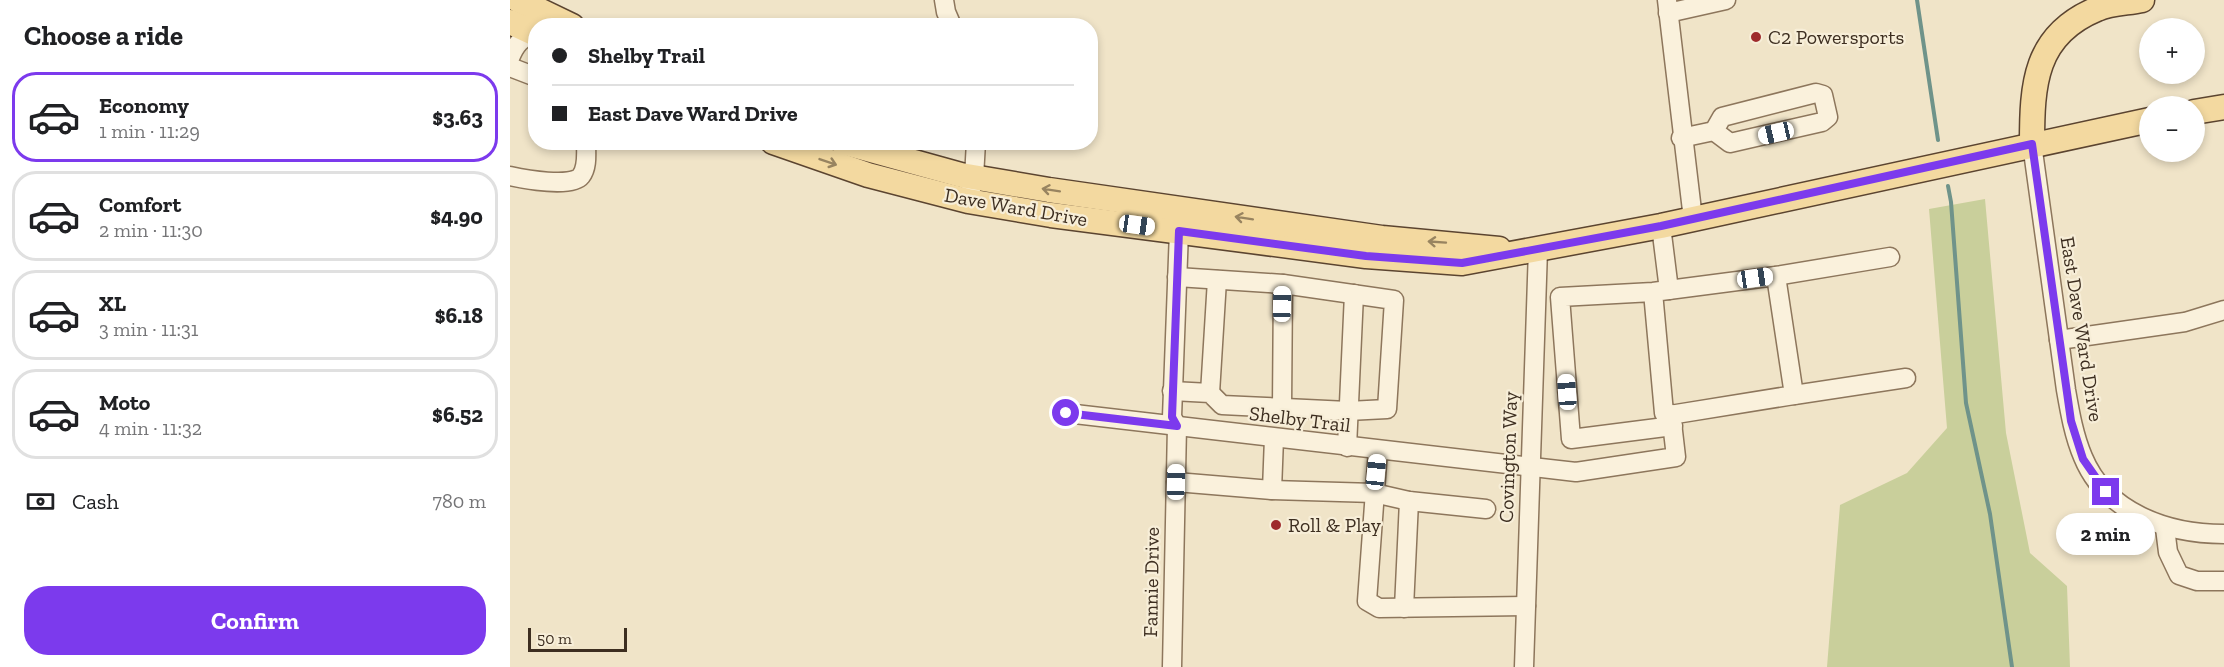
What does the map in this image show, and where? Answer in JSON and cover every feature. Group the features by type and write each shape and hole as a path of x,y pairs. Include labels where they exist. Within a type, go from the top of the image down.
{"main road":[{"path":"518,0 555,18"},
{"path":"2032,144 2032,92 2042,58 2061,32 2097,9 2142,0"},
{"path":"510,22 528,31"},
{"path":"2205,110 2224,107"},
{"name":"Dave Ward Drive","path":"796,150 868,175 968,201 1366,256 1462,263 1661,226 2139,122"},
{"name":"Dave Ward Drive","path":"865,150 974,177 1382,238 1527,250"}],"street":[{"path":"944,0 949,18"},
{"path":"1693,219 1681,138 1667,6 1726,0"},
{"path":"510,58 514,47 528,36"},
{"path":"510,67 528,74"},
{"path":"1681,138 1714,131 1722,117 1816,93 1823,95 1828,117 1822,122 1730,143 1714,131"},
{"name":"East Dave Ward Drive","path":"2032,144 2071,421 2083,459 2091,474 2106,492 2121,504 2165,528 2181,532 2224,534"},
{"path":"510,176 564,182 576,180 582,175 586,163 586,150"},
{"path":"968,201 974,177 976,150"},
{"path":"1661,226 1664,413 1672,420"},
{"name":"Fannie Drive","path":"1172,667 1177,426 1172,417 1172,391 1179,231"},
{"name":"Covington Way","path":"1524,667 1530,468 1527,250"},
{"path":"1890,257 1776,276 1661,291 1560,297 1571,439 1794,395 1906,378"},
{"path":"1776,276 1794,395"},
{"path":"1172,391 1210,393 1222,405 1348,411 1388,410 1394,300 1283,284 1177,277"},
{"path":"1210,393 1217,280"},
{"path":"1281,407 1283,284"},
{"path":"1347,447 1354,294"},
{"path":"2059,340 2185,322 2224,310"},
{"name":"Shelby Trail","path":"1066,413 1576,472 1676,457 1672,420"},
{"path":"1272,490 1274,438"},
{"path":"1378,450 1367,601 1379,608 1527,606"},
{"path":"1176,482 1272,490 1374,493 1409,501 1486,509"},
{"path":"1404,608 1409,501"},
{"path":"2165,528 2168,552 2179,575 2198,581 2224,581"}],"green space":[{"path":"1985,199 2006,433 2030,553 2067,586 2070,667 1827,667 1840,505 1907,473 1947,428 1929,209"}],"waterway":[{"path":"1917,0 1938,140"},
{"path":"1948,186 1966,403 1990,514 2012,667"}],"place":[{"name":"C2 Powersports","path":"1756,37"},
{"name":"Roll & Play","path":"1276,525"}],"route":[{"path":"1066,413 1177,426 1172,417 1179,231 1366,256 1462,263 1516,251 1573,244 1661,226 2032,144 2071,421 2083,459 2091,474 2106,492"}]}
